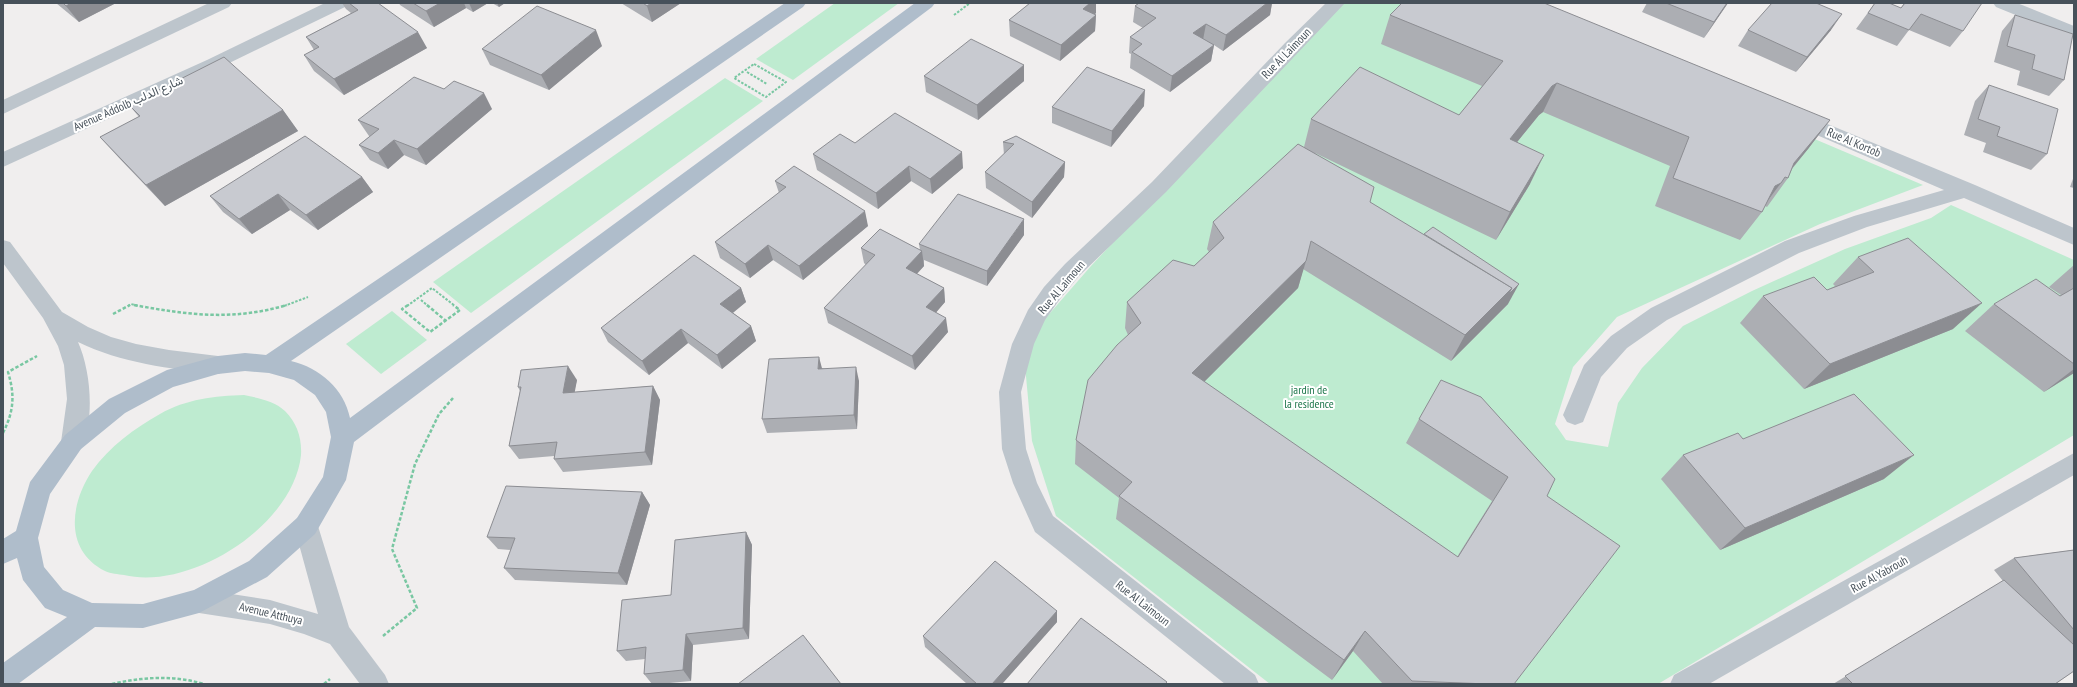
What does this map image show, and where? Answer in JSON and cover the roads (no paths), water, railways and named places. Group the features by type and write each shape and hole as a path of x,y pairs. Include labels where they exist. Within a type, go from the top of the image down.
{"main road":[{"path":"270,364 797,3"},
{"path":"343,437 926,3"},
{"path":"245,362 270,364 300,372 323,388 338,410 343,437 334,480 306,526 258,569 199,601 143,616 91,615 54,599 32,572 26,538 39,490 73,442 123,403 167,379 218,365 245,362"},
{"path":"3,553 26,538"},
{"path":"3,679 91,615"}],"street":[{"path":"3,108 223,3"},
{"name":"Avenue Addolb شارع الدلب","path":"3,160 213,64 339,3"},
{"name":"Rue Al Laimoun","path":"1246,684 1044,524 1025,483 1014,449 1010,392 1023,344 1036,316 1052,293 1072,270 1159,187 1291,47 1336,3"},
{"path":"2002,3 2074,33"},
{"name":"Rue Al Kortob","path":"1778,110 1968,190 2074,237"},
{"path":"1575,415 1592,372 1619,342 1659,314 1792,247 1860,221 1968,190"},
{"path":"3,248 56,319 74,336 89,337 127,350 171,360 218,365"},
{"path":"73,442 77,413 78,386 74,362 74,336"},
{"name":"Rue Al Yabrouh","path":"1683,684 1939,541 2074,463"},
{"name":"Avenue Atthuya","path":"306,526 329,608 339,635 376,684"},
{"name":"Avenue Atthuya","path":"199,601 274,611 307,621 339,635"}],"park label":[{"name":"jardin de la residence","path":"1309,396"}]}
